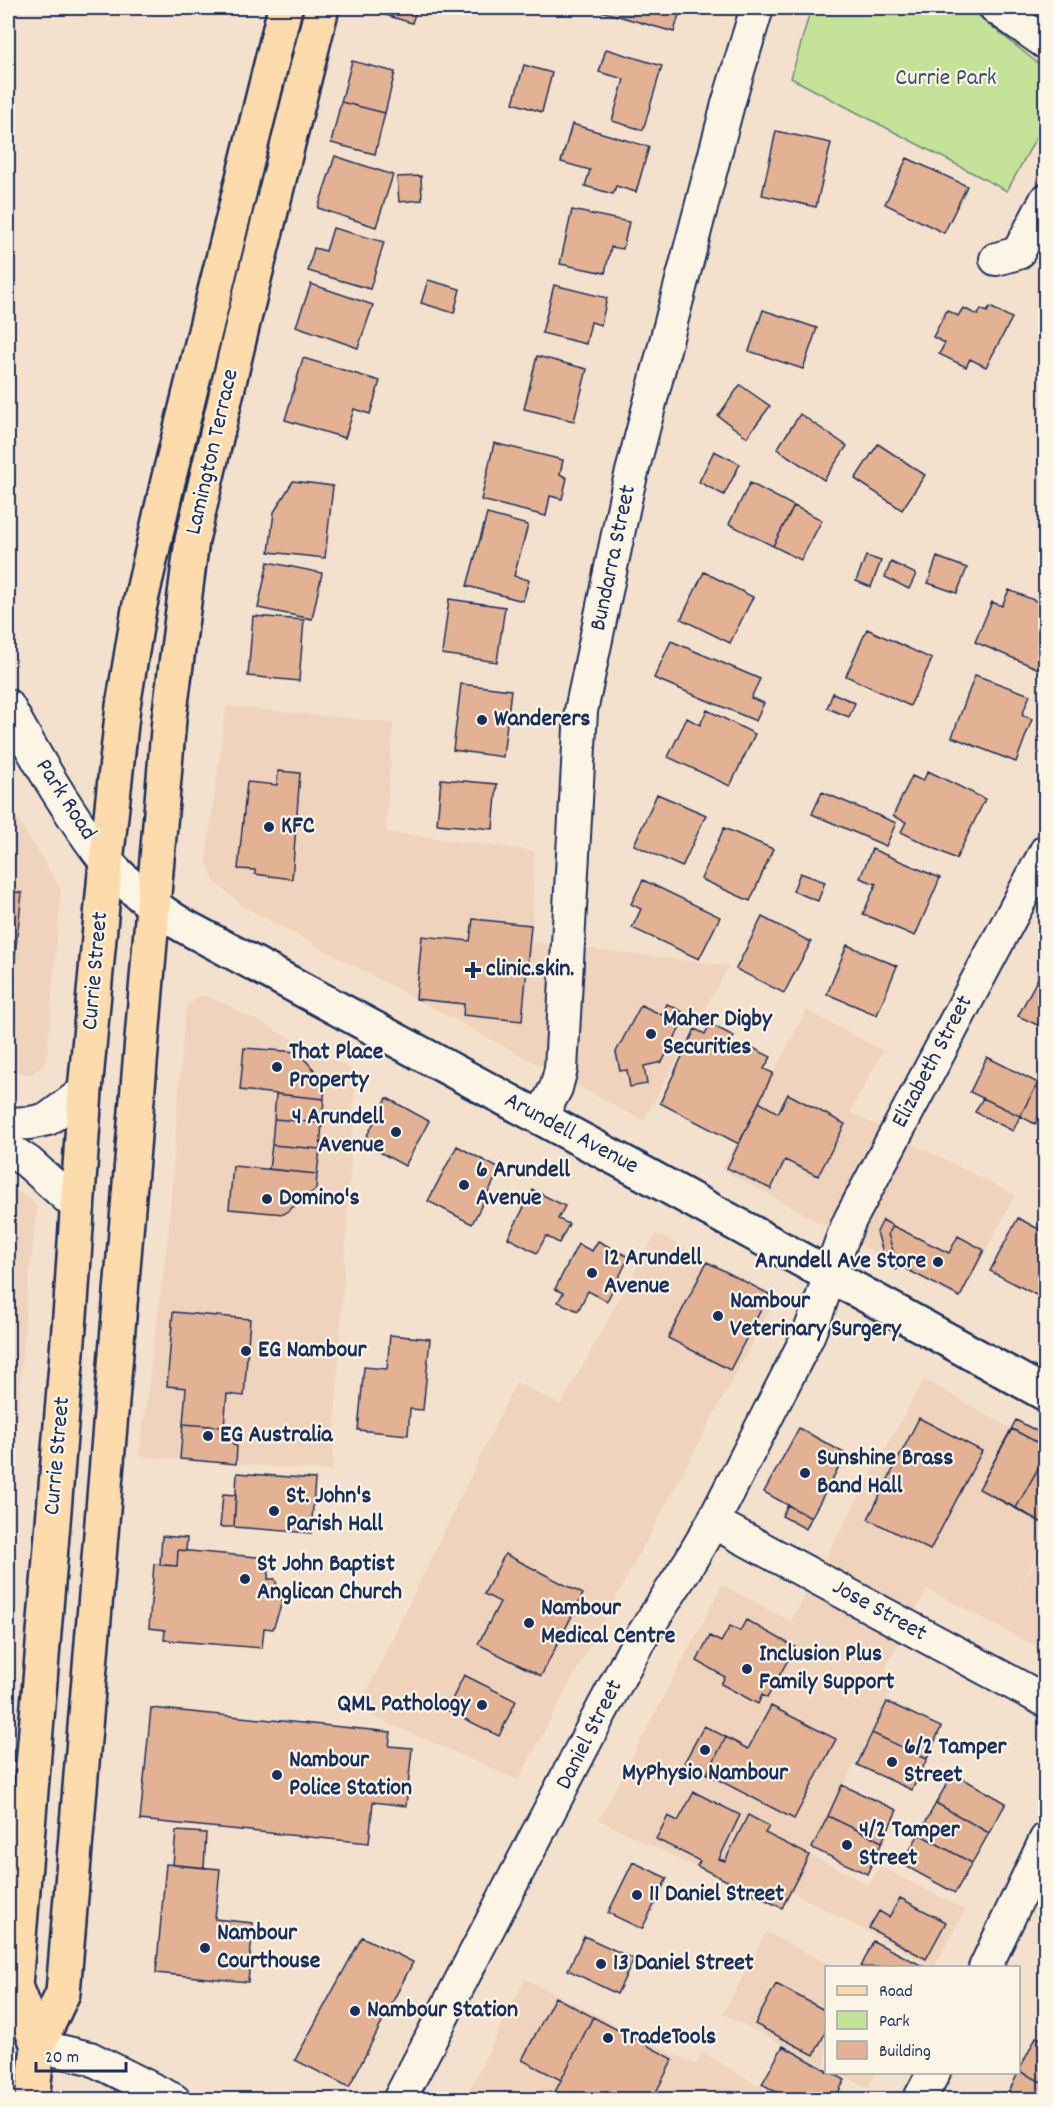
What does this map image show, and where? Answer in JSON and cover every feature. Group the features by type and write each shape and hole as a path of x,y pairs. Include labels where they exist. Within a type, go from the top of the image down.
{"main road":[{"name":"Lamington Terrace","path":"106,862 123,706 139,609 168,480 285,8"},
{"name":"Lamington Terrace","path":"153,906 169,719 192,540 243,323 322,8"},
{"name":"Arundell Avenue","path":"106,862 153,906 209,940 1046,1394"},
{"name":"Currie Street","path":"38,2046 15,1986 78,1207 85,1091 106,862"},
{"name":"Currie Street","path":"32,2100 38,2046 63,1993 153,906"}],"street":[{"name":"Bundarra Street","path":"540,1118 559,1083 561,1069 581,711 627,491 728,104 757,8"},
{"path":"996,8 1046,43"},
{"path":"996,259 1018,253 1046,200"},
{"name":"Park Road","path":"8,706 59,794 106,862"},
{"name":"Elizabeth Street","path":"830,1276 850,1220 1046,851"},
{"path":"8,1124 48,1119 85,1091"},
{"path":"8,1149 28,1161 78,1207"},
{"name":"Daniel Street","path":"399,2100 637,1644 689,1563 712,1522 807,1338 818,1314 830,1276"},
{"name":"Jose Street","path":"712,1522 1046,1701"},
{"path":"986,1966 1046,1839"},
{"path":"38,2046 90,2058 174,2100"},
{"path":"919,2100 933,2074"}],"shaded area":[{"path":"226,706 393,723 386,832 534,851 532,942 729,966 643,1121 241,905 214,881 206,859"},
{"path":"8,814 18,819 61,890 47,1057 42,1067 32,1074 21,1073 8,1067"},
{"path":"205,996 223,1003 356,1072 332,1471 139,1456 168,1236 184,1020 187,1006 197,997"},
{"path":"807,1010 883,1051 850,1112 1015,1195 960,1300 722,1169"},
{"path":"8,1187 29,1198 37,1209 28,1288 8,1533"},
{"path":"656,1233 777,1297 518,1780 358,1710 516,1382 561,1405"},
{"path":"924,1379 1011,1429 1045,1436 1045,1538 1015,1597 1045,1543 1045,1651 927,1589 885,1669 898,1678 809,1854 869,1885 880,1866 965,1910 935,1966 792,1892 782,1909 599,1820 722,1585 791,1621"},
{"path":"766,1932 832,1966 825,1966 825,2066 723,2014"},
{"path":"525,1979 696,2065 702,2052 781,2099 464,2100"},
{"path":"840,2074 875,2074 868,2088"}],"green space":[{"name":"Currie Park","path":"811,8 969,8 1045,69 1045,121 1007,191 791,78"}],"building":[{"path":"362,8 417,8 412,23"},
{"path":"590,8 681,8 674,32"},
{"path":"606,49 662,66 643,130 612,121 624,79 599,72"},
{"path":"352,61 395,72 385,113 341,102"},
{"path":"524,65 552,73 542,112 513,103"},
{"path":"341,102 385,113 375,154 331,143"},
{"path":"572,124 649,147 636,192 616,186 613,194 585,186 590,170 561,162"},
{"path":"776,131 831,143 816,207 762,195"},
{"path":"335,156 393,175 376,227 318,208"},
{"path":"907,158 967,186 944,233 885,204"},
{"path":"421,176 422,200 399,202 397,177"},
{"path":"572,210 629,222 623,249 611,247 605,273 560,264"},
{"path":"333,228 384,242 370,289 308,271 314,248 326,251"},
{"path":"428,280 460,289 454,313 421,303"},
{"path":"311,284 373,305 358,348 296,326"},
{"path":"554,285 607,298 601,325 591,322 586,344 542,333"},
{"path":"990,307 1012,318 986,367 970,359 966,367 939,354 945,343 933,337 947,310 958,316 963,308 978,315 981,309 987,312"},
{"path":"763,310 817,328 803,369 749,351"},
{"path":"537,356 587,369 574,421 524,409"},
{"path":"303,358 380,381 370,414 354,409 345,438 285,420"},
{"path":"740,385 770,406 747,437 718,416"},
{"path":"800,414 847,446 824,480 777,449"},
{"path":"494,443 563,460 560,474 567,478 562,499 550,496 546,516 481,500"},
{"path":"878,444 925,475 902,510 855,479"},
{"path":"714,451 740,464 724,495 699,482"},
{"path":"293,481 333,486 325,558 269,552 274,512"},
{"path":"750,483 794,506 773,546 729,524"},
{"path":"794,506 822,520 801,560 773,546"},
{"path":"487,514 528,525 514,576 529,580 523,601 467,586"},
{"path":"866,556 881,561 871,587 856,581"},
{"path":"937,557 967,568 957,593 928,583"},
{"path":"268,562 322,573 312,619 258,608"},
{"path":"891,562 916,574 909,589 885,577"},
{"path":"704,572 753,597 730,643 681,619"},
{"path":"1009,590 1046,605 1046,672 975,642 992,602 1002,606"},
{"path":"449,599 505,607 497,662 442,654"},
{"path":"253,616 304,620 299,681 248,676"},
{"path":"867,629 932,659 910,706 846,676"},
{"path":"671,641 760,679 751,698 764,703 756,721 654,678"},
{"path":"975,675 1030,695 1022,715 1032,719 1016,762 952,737"},
{"name":"Wanderers","path":"461,684 511,690 503,757 453,750"},
{"path":"833,693 855,703 849,717 827,708"},
{"path":"707,710 755,734 730,786 668,757 687,718 700,725"},
{"name":"KFC","path":"278,771 300,773 292,879 255,874 255,870 238,869 247,782 277,785"},
{"path":"928,771 985,799 956,859 901,832 906,822 893,816 912,776 923,781"},
{"path":"441,779 497,784 493,829 437,824"},
{"path":"822,792 896,823 886,846 812,814"},
{"path":"657,794 706,815 682,867 634,845"},
{"path":"724,828 773,849 750,901 701,879"},
{"path":"872,849 940,878 915,936 863,914 876,884 860,878"},
{"path":"800,873 825,882 818,901 793,891"},
{"path":"643,880 720,917 699,959 632,928 641,909 631,904"},
{"path":"8,891 22,893 8,1019"},
{"path":"762,917 811,942 784,993 736,969"},
{"name":"clinic.skin.","path":"473,919 531,925 522,1021 463,1015 464,1004 416,999 422,936 470,941"},
{"path":"847,945 897,966 877,1015 827,994"},
{"path":"1046,963 1046,1029 1018,1016"},
{"name":"Maher Digby Securities","path":"667,1004 687,1014 662,1062 644,1066 647,1084 630,1087 627,1070 620,1071 616,1052 641,1005 662,1015"},
{"path":"710,1024 734,1036 729,1046 745,1055 749,1046 771,1057 764,1069 773,1073 739,1144 660,1103 695,1029 705,1034"},
{"name":"That Place Property","path":"244,1048 298,1052 325,1082 324,1099 240,1090"},
{"path":"987,1057 1038,1083 1020,1116 970,1092"},
{"path":"1038,1083 1046,1086 1046,1103 1035,1124 1020,1116"},
{"path":"276,1094 324,1099 322,1123 274,1119"},
{"path":"788,1094 845,1124 818,1176 785,1160 771,1189 727,1168 759,1102 778,1113"},
{"name":"4 Arundell Avenue","path":"387,1098 429,1121 405,1166 363,1143"},
{"path":"983,1098 1020,1116 1013,1131 975,1112"},
{"path":"274,1119 322,1123 320,1149 272,1145"},
{"path":"272,1145 320,1149 317,1174 269,1169"},
{"name":"6 Arundell Avenue","path":"457,1146 500,1169 472,1224 428,1201"},
{"name":"Domino's","path":"233,1166 317,1174 316,1189 284,1214 229,1209"},
{"path":"533,1190 565,1206 558,1219 569,1224 559,1243 546,1236 537,1253 508,1238"},
{"path":"1018,1218 1046,1233 1046,1282 1038,1296 990,1271"},
{"path":"883,1220 893,1226 888,1234 895,1258 902,1267 896,1270 887,1266 877,1232"},
{"name":"Arundell Ave Store","path":"893,1226 949,1253 958,1236 984,1250 960,1297 902,1267 895,1258 888,1234"},
{"name":"12 Arundell Avenue","path":"598,1241 629,1257 607,1301 588,1291 578,1311 558,1302 563,1293 555,1289 578,1244 592,1251"},
{"name":"Nambour Veterinary Surgery","path":"707,1262 769,1294 730,1370 668,1338"},
{"path":"173,1312 250,1319 244,1396 227,1394 224,1427 183,1424 186,1388 167,1386"},
{"path":"390,1335 430,1339 423,1410 410,1409 408,1435 358,1430 364,1367 387,1369"},
{"path":"919,1418 982,1451 930,1550 868,1519"},
{"path":"1016,1420 1046,1436 1046,1525 979,1489"},
{"name":"EG Australia","path":"183,1424 235,1428 233,1445 237,1446 236,1464 180,1459"},
{"name":"Sunshine Brass Band Hall","path":"799,1428 846,1454 811,1518 764,1492"},
{"path":"1012,1429 1046,1447 1046,1454 1016,1508 979,1489"},
{"path":"1046,1454 1046,1525 1016,1508"},
{"name":"St. John's Parish Hall","path":"237,1473 315,1479 311,1533 234,1527"},
{"path":"223,1494 236,1495 234,1527 220,1527"},
{"path":"788,1505 811,1518 806,1529 782,1516"},
{"path":"162,1536 187,1538 186,1551 178,1550 177,1566 160,1565"},
{"path":"178,1550 270,1558 268,1579 275,1579 282,1603 273,1629 264,1628 262,1648 164,1640 165,1630 149,1628 154,1564 177,1566"},
{"name":"Nambour Medical Centre","path":"505,1554 583,1594 541,1676 478,1644 500,1602 484,1594"},
{"name":"Inclusion Plus Family Support","path":"746,1620 795,1647 767,1698 762,1695 758,1704 721,1684 725,1677 697,1661 710,1636 721,1642 730,1626 740,1631"},
{"name":"QML Pathology","path":"464,1675 516,1701 499,1736 447,1710"},
{"path":"887,1702 941,1727 927,1759 872,1733"},
{"path":"771,1706 836,1739 794,1819 707,1774 726,1737 748,1749"},
{"name":"Nambour Police Station","path":"151,1708 391,1732 389,1746 412,1748 406,1806 373,1802 369,1843 140,1820"},
{"name":"MyPhysio Nambour","path":"704,1726 726,1737 707,1774 684,1763"},
{"name":"6/2 Tamper Street","path":"872,1733 927,1759 912,1790 857,1765"},
{"path":"953,1773 1006,1803 989,1833 936,1803"},
{"path":"842,1785 897,1810 882,1842 828,1816"},
{"path":"694,1792 740,1815 719,1859 725,1861 748,1815 769,1826 765,1833 809,1855 782,1908 697,1866 700,1861 656,1839 668,1816 678,1821"},
{"path":"936,1803 989,1833 972,1863 919,1834"},
{"name":"4/2 Tamper Street","path":"828,1816 882,1842 867,1874 812,1848"},
{"path":"176,1831 206,1833 204,1868 173,1865"},
{"path":"919,1834 972,1863 955,1893 902,1864"},
{"name":"11 Daniel Street","path":"633,1862 667,1878 642,1929 608,1913"},
{"name":"Nambour Courthouse","path":"166,1864 220,1869 215,1919 253,1923 248,1982 156,1973"},
{"path":"900,1898 946,1922 926,1959 869,1928 879,1911 889,1917"},
{"name":"13 Daniel Street","path":"584,1936 634,1959 617,1994 568,1970"},
{"name":"Nambour Station","path":"362,1937 413,1962 349,2087 295,2060"},
{"path":"873,1941 923,1966 861,1966"},
{"path":"776,1984 825,2010 825,2033 814,2055 755,2024"},
{"path":"555,1997 593,2017 561,2080 522,2060"},
{"name":"TradeTools","path":"593,2017 673,2059 652,2100 551,2100"},
{"path":"1036,2037 1046,2041 1046,2084 1020,2071"},
{"path":"783,2046 825,2069 825,2074 834,2074 845,2080 834,2100 825,2100 816,2094 813,2100 790,2100 762,2084"},
{"path":"1020,2071 1046,2084 1046,2100 1005,2100"}],"place":[{"name":"Wanderers","path":"482,720"},
{"name":"KFC","path":"269,827"},
{"name":"clinic.skin.","path":"473,970"},
{"name":"Maher Digby Securities","path":"651,1034"},
{"name":"That Place Property","path":"277,1067"},
{"name":"4 Arundell Avenue","path":"396,1132"},
{"name":"6 Arundell Avenue","path":"464,1185"},
{"name":"Domino's","path":"267,1199"},
{"name":"Arundell Ave Store","path":"938,1262"},
{"name":"12 Arundell Avenue","path":"592,1273"},
{"name":"Nambour Veterinary Surgery","path":"718,1316"},
{"name":"EG Nambour","path":"246,1351"},
{"name":"EG Australia","path":"208,1436"},
{"name":"Sunshine Brass Band Hall","path":"805,1473"},
{"name":"St. John's Parish Hall","path":"274,1511"},
{"name":"St John Baptist Anglican Church","path":"245,1579"},
{"name":"Nambour Medical Centre","path":"529,1623"},
{"name":"Inclusion Plus Family Support","path":"747,1669"},
{"name":"QML Pathology","path":"482,1705"},
{"name":"MyPhysio Nambour","path":"705,1750"},
{"name":"6/2 Tamper Street","path":"892,1762"},
{"name":"Nambour Police Station","path":"277,1775"},
{"name":"4/2 Tamper Street","path":"847,1845"},
{"name":"11 Daniel Street","path":"637,1895"},
{"name":"Nambour Courthouse","path":"205,1948"},
{"name":"13 Daniel Street","path":"601,1964"},
{"name":"Nambour Station","path":"355,2011"},
{"name":"TradeTools","path":"608,2038"}]}
